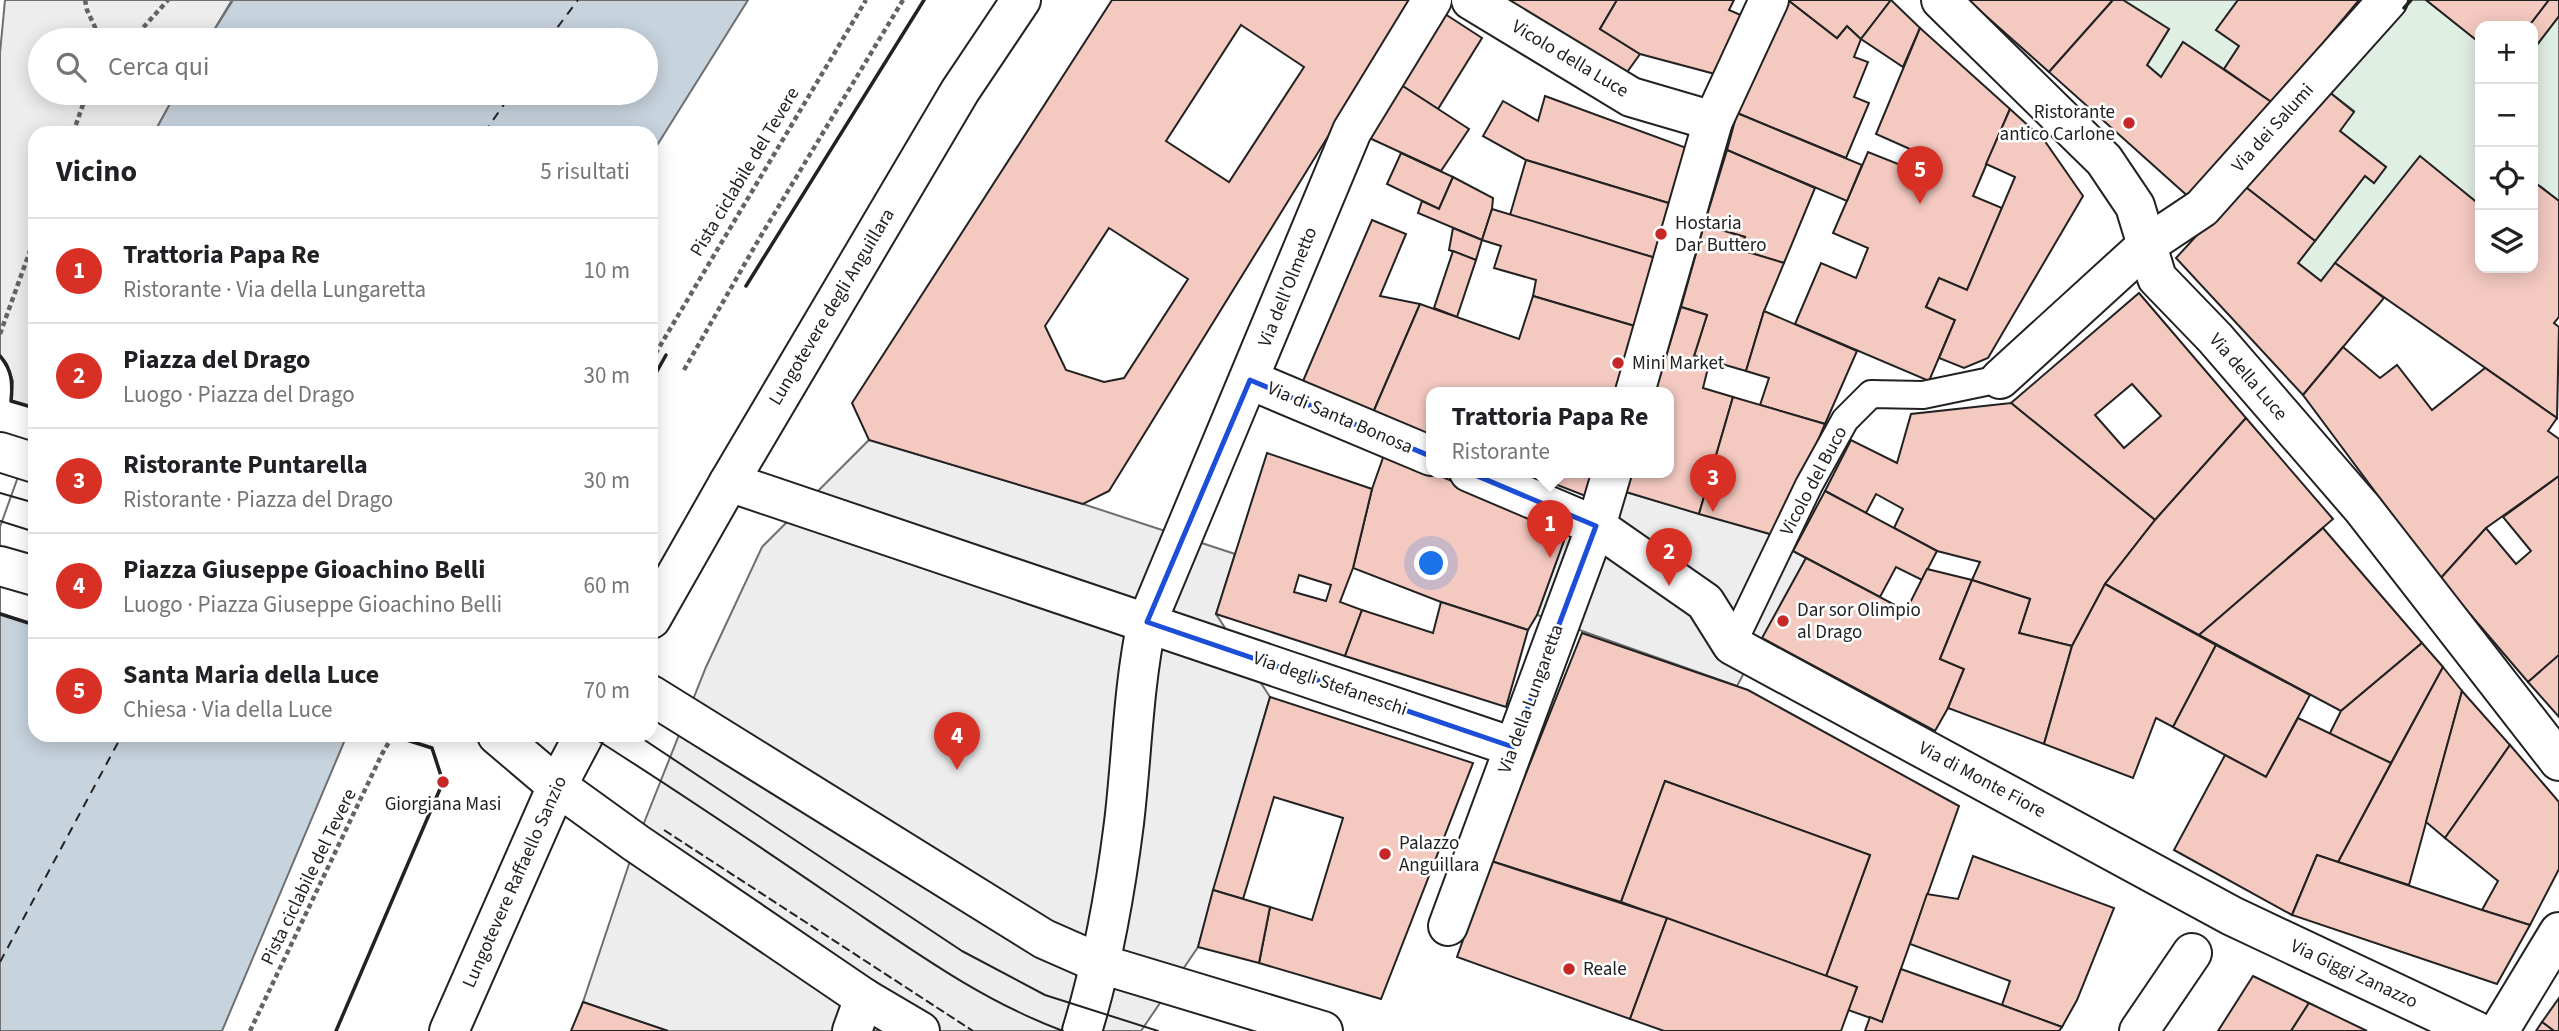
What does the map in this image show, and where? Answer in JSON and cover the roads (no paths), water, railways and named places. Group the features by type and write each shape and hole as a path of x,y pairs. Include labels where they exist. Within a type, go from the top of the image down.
{"street":[{"name":"Lungotevere degli Anguillara","path":"658,607 960,92 1021,0"},
{"name":"Via dell'Olmetto","path":"1082,1031 1101,964 1112,910 1124,822 1138,665 1147,622 1352,131 1432,0"},
{"name":"Vicolo della Luce","path":"1471,0 1632,97 1713,121"},
{"path":"1636,387 1713,121 1769,0"},
{"name":"Via della Luce","path":"1941,0 2104,160 2135,206 2157,278 2215,338 2363,509 2559,761"},
{"name":"Via dei Salumi","path":"2148,244 2202,208 2388,0"},
{"name":"Vicolo del Buco","path":"2000,379 2148,244"},
{"name":"Via di Santa Bonosa","path":"1250,380 1426,454"},
{"path":"0,452 28,461"},
{"path":"1483,478 1596,526 1705,602 1732,645"},
{"name":"Via della Lungaretta","path":"1448,926 1596,526 1610,478"},
{"name":"Via degli Stefaneschi","path":"729,482 1513,747"},
{"path":"0,566 28,574"},
{"name":"Via di Monte Fiore","path":"1732,645 2232,916"},
{"path":"658,699 1044,939 1101,964 1323,1031"},
{"path":"505,742 557,786 741,916 858,1014 920,1031"},
{"name":"Lungotevere Raffaello Sanzio","path":"449,1031 557,786 580,742"},
{"name":"Via Giggi Zanazzo","path":"2232,916 2476,1031"},
{"path":"2499,1031 2559,932"},
{"path":"2139,1031 2192,953"}],"lane":[{"name":"Vicolo del Buco","path":"1732,645 1810,485 1845,420 1871,394 1923,396 2000,379"}],"tram line":[{"path":"0,493 28,501"},
{"path":"0,521 28,530"},
{"path":"600,742 947,972 1003,1004 1063,1031"},
{"path":"648,742 962,951 1045,995 1158,1031"}],"place":[{"name":"Ristorante antico Carlone","path":"2129,123"},
{"name":"Santa Maria della Luce","path":"1920,204"},
{"name":"Hostaria Dar Buttero","path":"1661,234"},
{"name":"Mini Market","path":"1618,363"},
{"name":"Ristorante Puntarella","path":"1713,512"},
{"name":"Trattoria Papa Re","path":"1550,558"},
{"name":"Piazza del Drago","path":"1669,586"},
{"name":"Dar sor Olimpio al Drago","path":"1783,621"},
{"name":"Piazza Giuseppe Gioachino Belli","path":"957,770"},
{"name":"Giorgiana Masi","path":"443,782"},
{"name":"Palazzo Anguillara","path":"1385,854"},
{"name":"Reale","path":"1569,969"}]}
